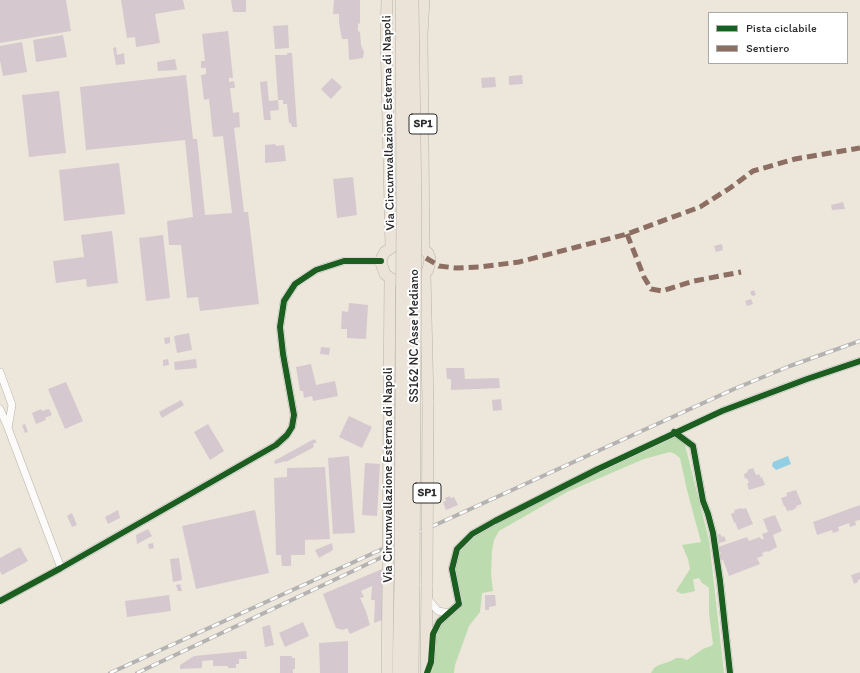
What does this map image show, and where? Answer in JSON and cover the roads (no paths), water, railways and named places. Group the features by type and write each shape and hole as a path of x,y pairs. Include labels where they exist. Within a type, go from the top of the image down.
{"highway":[{"name":"SS162 NC Asse Mediano","path":"402,0 403,243 401,583 412,673"},
{"name":"SS162 NC Asse Mediano","path":"399,673 415,210 412,0"}],"main road":[{"name":"Via Circumvallazione Esterna di Napoli","path":"387,0 386,36 393,246 385,252 382,261 382,268 393,279 390,403 401,583 387,673"},
{"name":"SP1","path":"424,0 422,35 422,247 428,253 430,259 430,265 423,276 428,402 427,673"}],"street":[{"path":"0,601 61,568 276,445 287,435 292,427 294,415 283,354 280,327 284,301 294,284 316,270 344,261 382,261"},
{"path":"427,673 431,662 433,634 439,622 459,604 452,569 457,548 472,534 558,488 722,410 860,361"},
{"path":"0,372 12,405 8,428"},
{"path":"0,409 61,568"},
{"path":"674,432 693,446 703,501 713,533 730,673"},
{"path":"427,598 438,611 449,612"}],"water":[{"path":"788,456 791,464 776,470 772,466 773,462"}],"railway":[{"path":"110,673 734,389 790,366 860,341"},
{"path":"137,673 415,541"}]}
